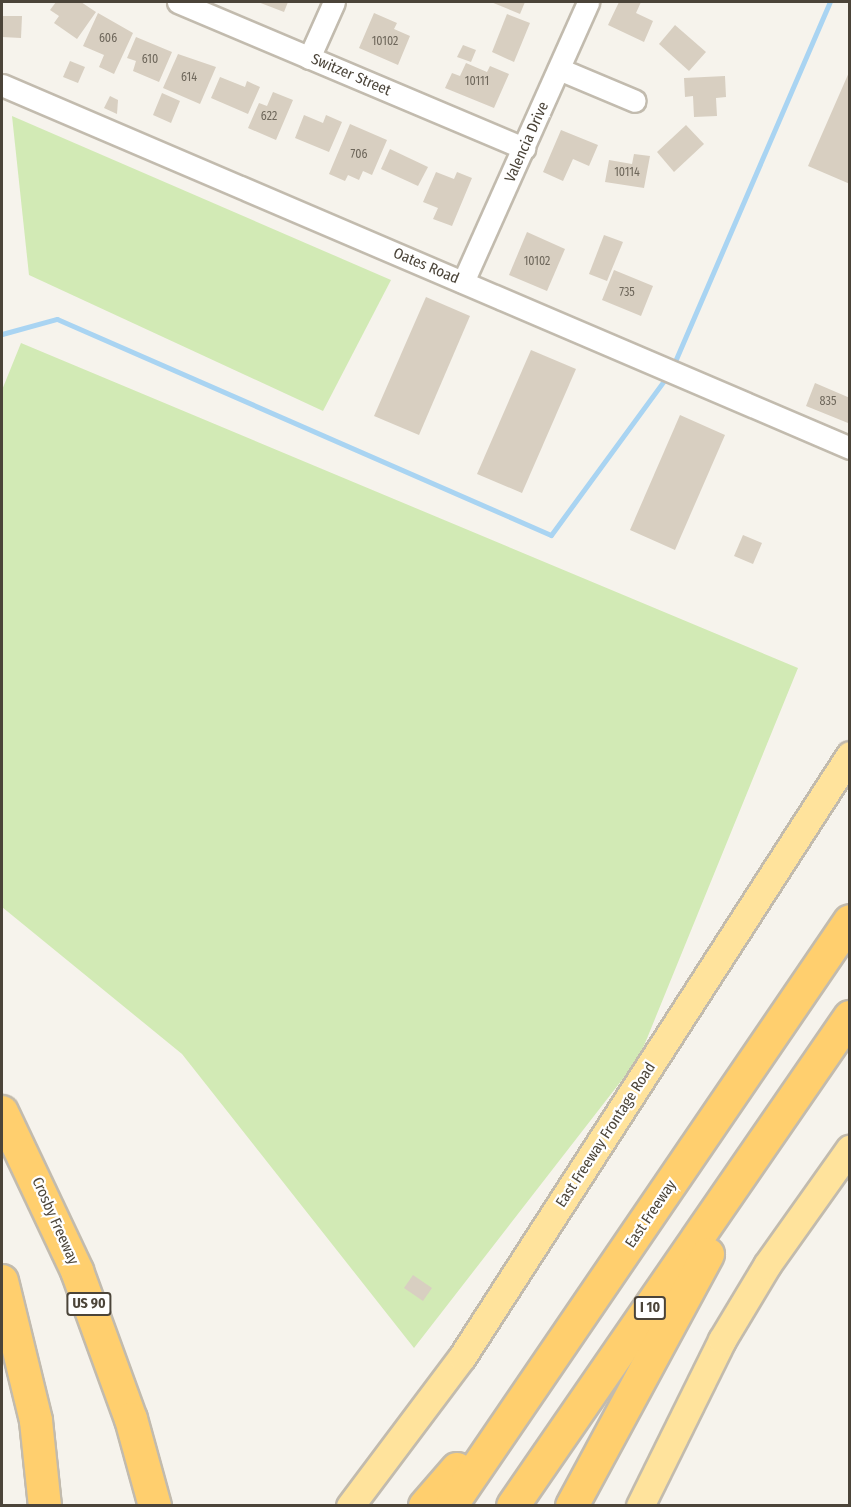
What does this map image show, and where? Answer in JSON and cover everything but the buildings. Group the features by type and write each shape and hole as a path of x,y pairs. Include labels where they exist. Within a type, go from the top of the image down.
{"highway":[{"name":"East Freeway","path":"451,1506 849,921"},
{"name":"I 10","path":"513,1506 849,1017"},
{"path":"572,1506 786,1111"},
{"name":"Crosby Freeway","path":"2,1112 77,1271 131,1419 155,1506"},
{"path":"2,1281 36,1421 45,1506"},
{"path":"425,1506 514,1401 600,1287"}],"main road":[{"name":"East Freeway Frontage Road","path":"350,1506 462,1357 849,755"},
{"path":"640,1506 722,1340 767,1265 849,1148"}],"street":[{"name":"Switzer Street","path":"178,2 524,148"},
{"path":"309,58 334,2"},
{"name":"Valencia Drive","path":"463,282 588,2"},
{"path":"559,69 635,101"},
{"name":"Oates Road","path":"2,86 849,448"}],"green space":[{"path":"12,116 391,280 323,411 29,275"},
{"path":"21,343 798,668 639,1058 414,1348 182,1054 2,907 2,390"}],"waterway":[{"path":"673,366 830,2"},
{"path":"2,334 57,319 551,535 669,374"}]}
